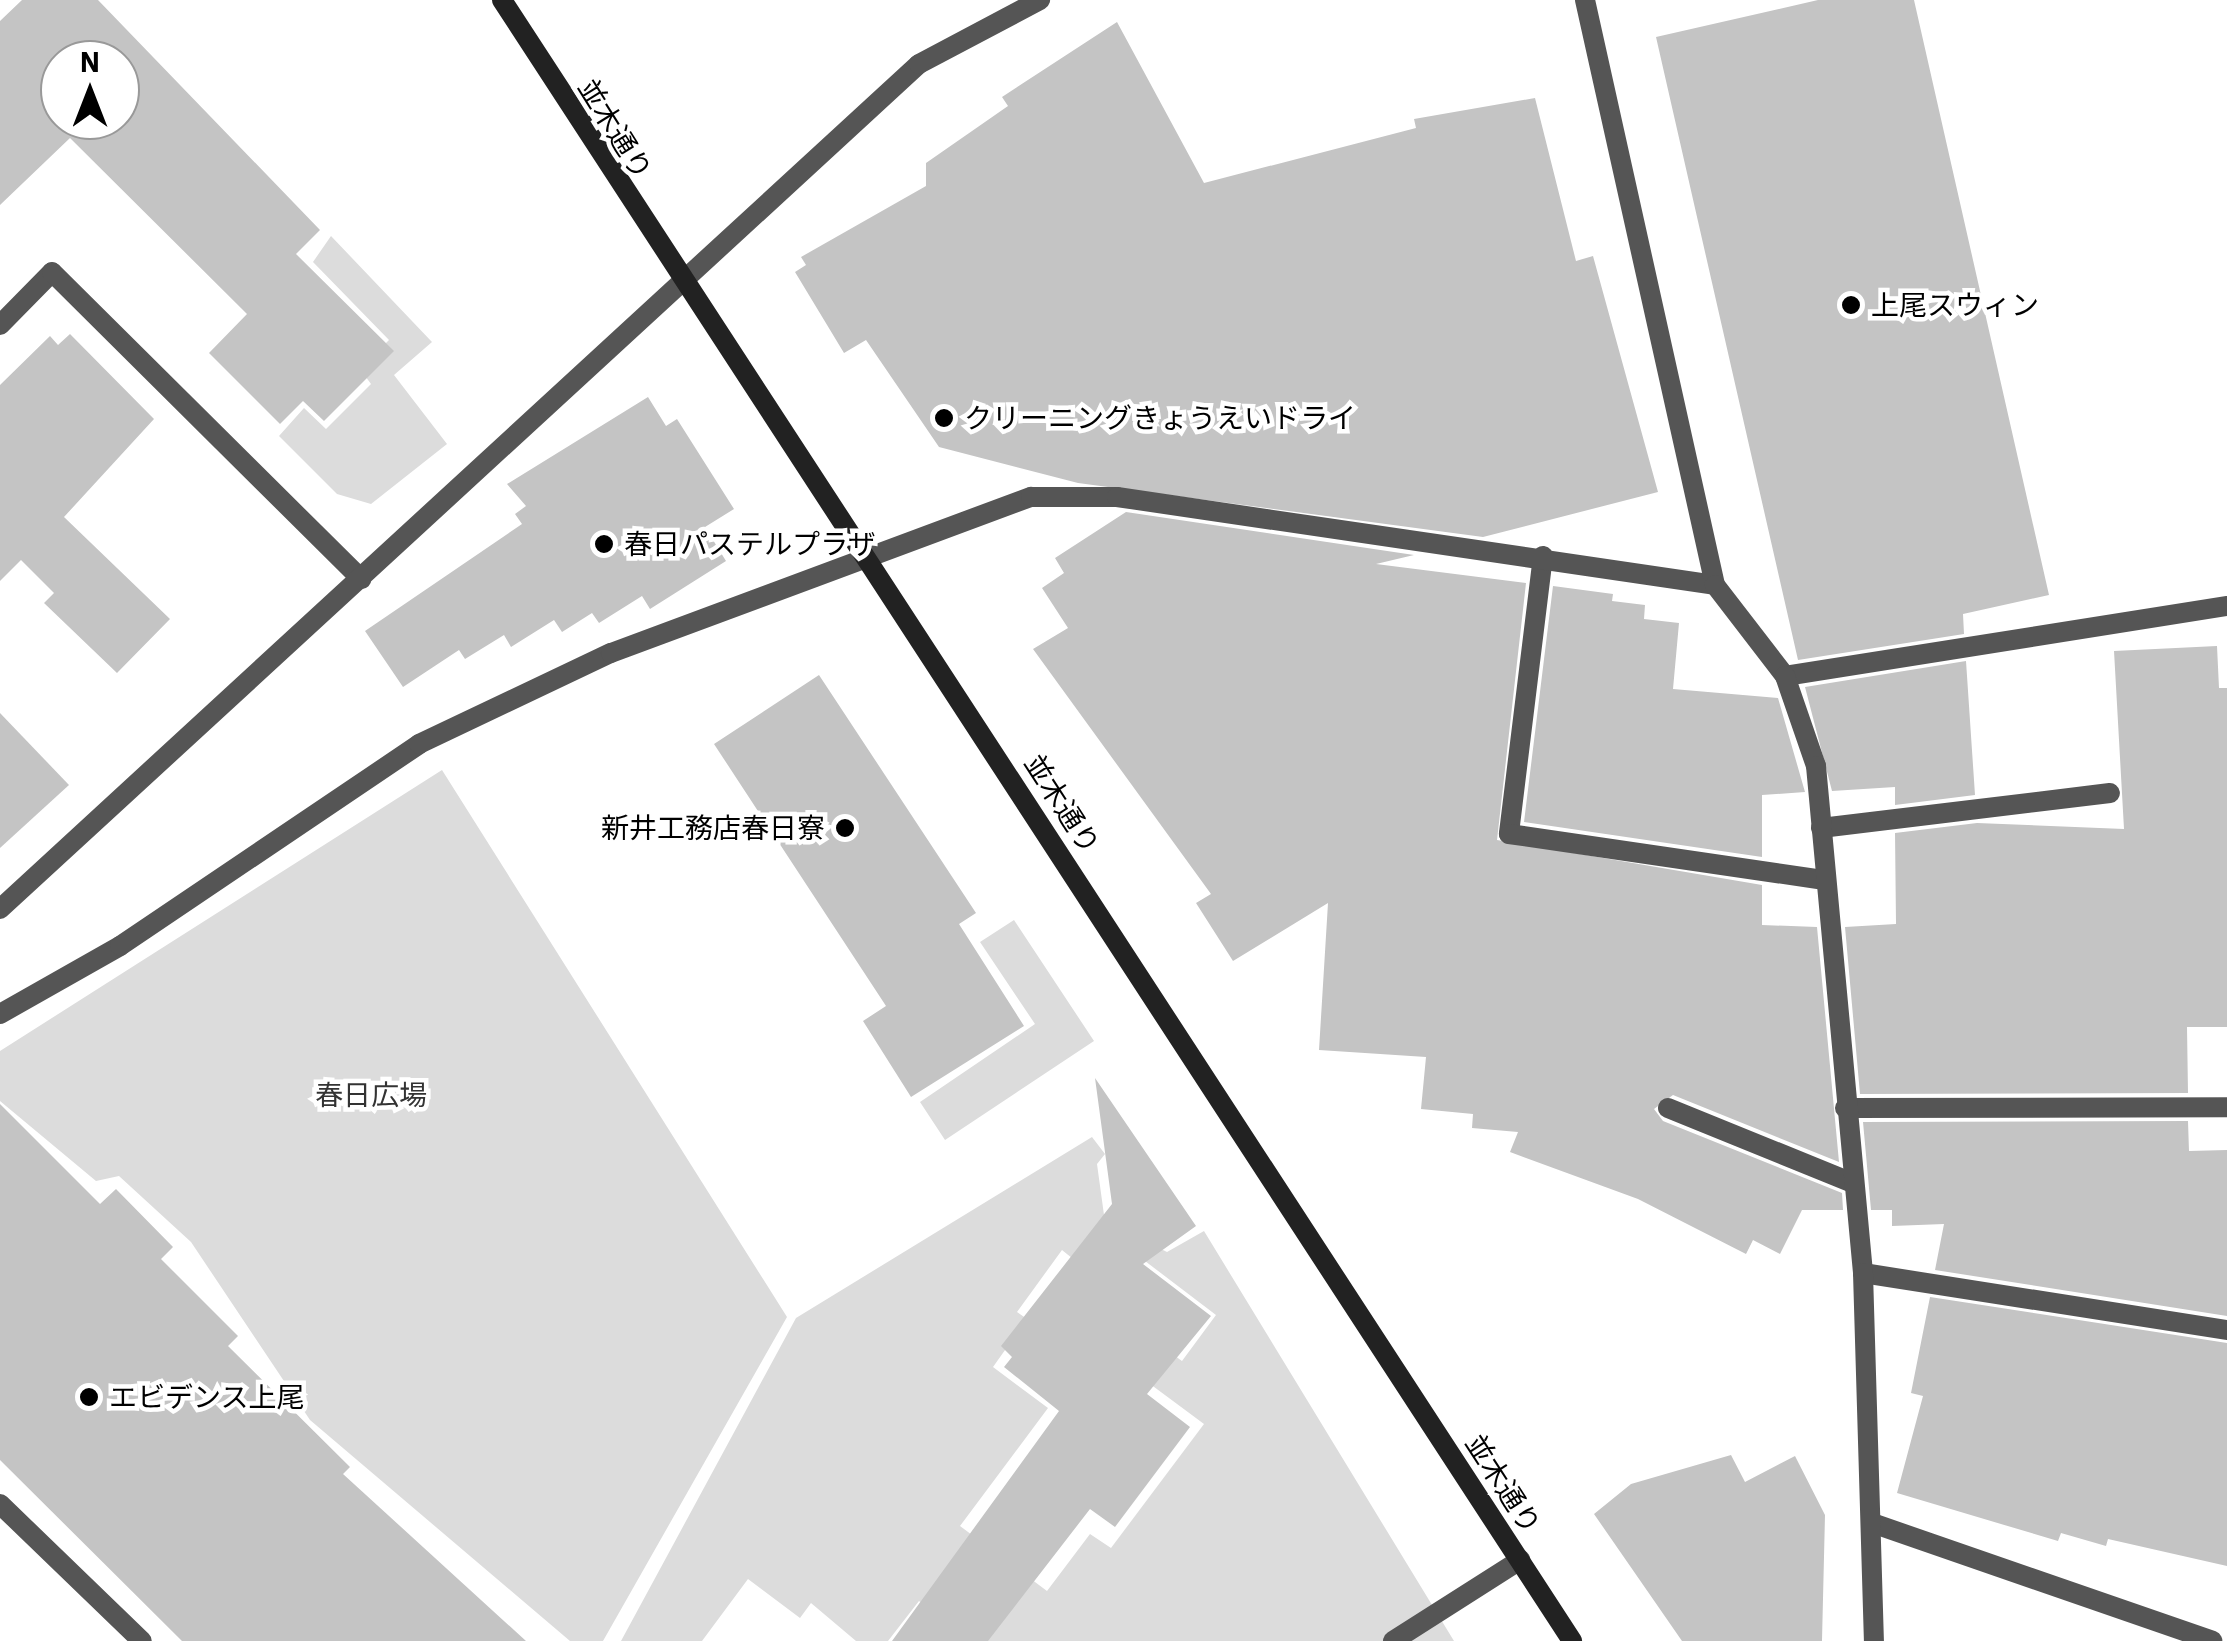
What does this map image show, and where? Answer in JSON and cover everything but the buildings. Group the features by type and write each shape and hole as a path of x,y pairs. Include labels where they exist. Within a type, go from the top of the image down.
{"street":[{"name":"並木通り","path":"502,0 682,286 870,560 1572,1641"},
{"path":"0,909 682,286 919,64 1040,0"},
{"path":"1585,0 1715,585 1785,676 1816,766 1863,1273 1875,1524 1874,1641"},
{"path":"0,325 52,272 360,579"},
{"path":"0,1014 120,946 419,744 611,653 870,560 1031,496 1117,496 1543,556 1715,585"},
{"path":"1543,556 1509,834 1826,880"},
{"path":"1785,676 2227,606"},
{"path":"1822,828 2110,793"},
{"path":"1845,1108 2227,1107"},
{"path":"1668,1108 1853,1184"},
{"path":"1863,1273 2227,1330"},
{"path":"0,1504 142,1641"},
{"path":"1875,1524 2212,1641"},
{"path":"1393,1641 1520,1560"}],"green space":[{"path":"331,236 432,342 394,375 447,444 371,504 337,494 279,436 304,408 326,429 371,384 360,369 389,340 313,262"},
{"name":"春日広場","path":"442,770 787,1317 603,1641 570,1641 310,1420 191,1242 119,1176 96,1181 0,1101 0,1051"},
{"path":"1014,920 1094,1041 945,1140 920,1102 1035,1024 980,942"},
{"path":"1092,1137 1105,1154 1097,1164 1104,1215 1119,1228 1167,1252 1204,1231 1454,1641 971,1641 919,1601 888,1641 856,1641 811,1603 800,1618 748,1579 702,1641 621,1641 796,1318","holes":["1062,1250 1088,1271 1145,1261 1216,1315 1182,1361 1129,1323 1107,1352 1204,1424 1111,1548 1090,1534 1047,1591 960,1526 1048,1408 993,1367 1027,1319 1017,1312"]}],"place":[{"name":"上尾スウィン","path":"1851,305"},
{"name":"クリーニングきょうえいドライ","path":"944,418"},
{"name":"春日パステルプラザ","path":"604,544"},
{"name":"新井工務店春日寮","path":"845,828"},
{"name":"エビデンス上尾","path":"89,1397"}]}
